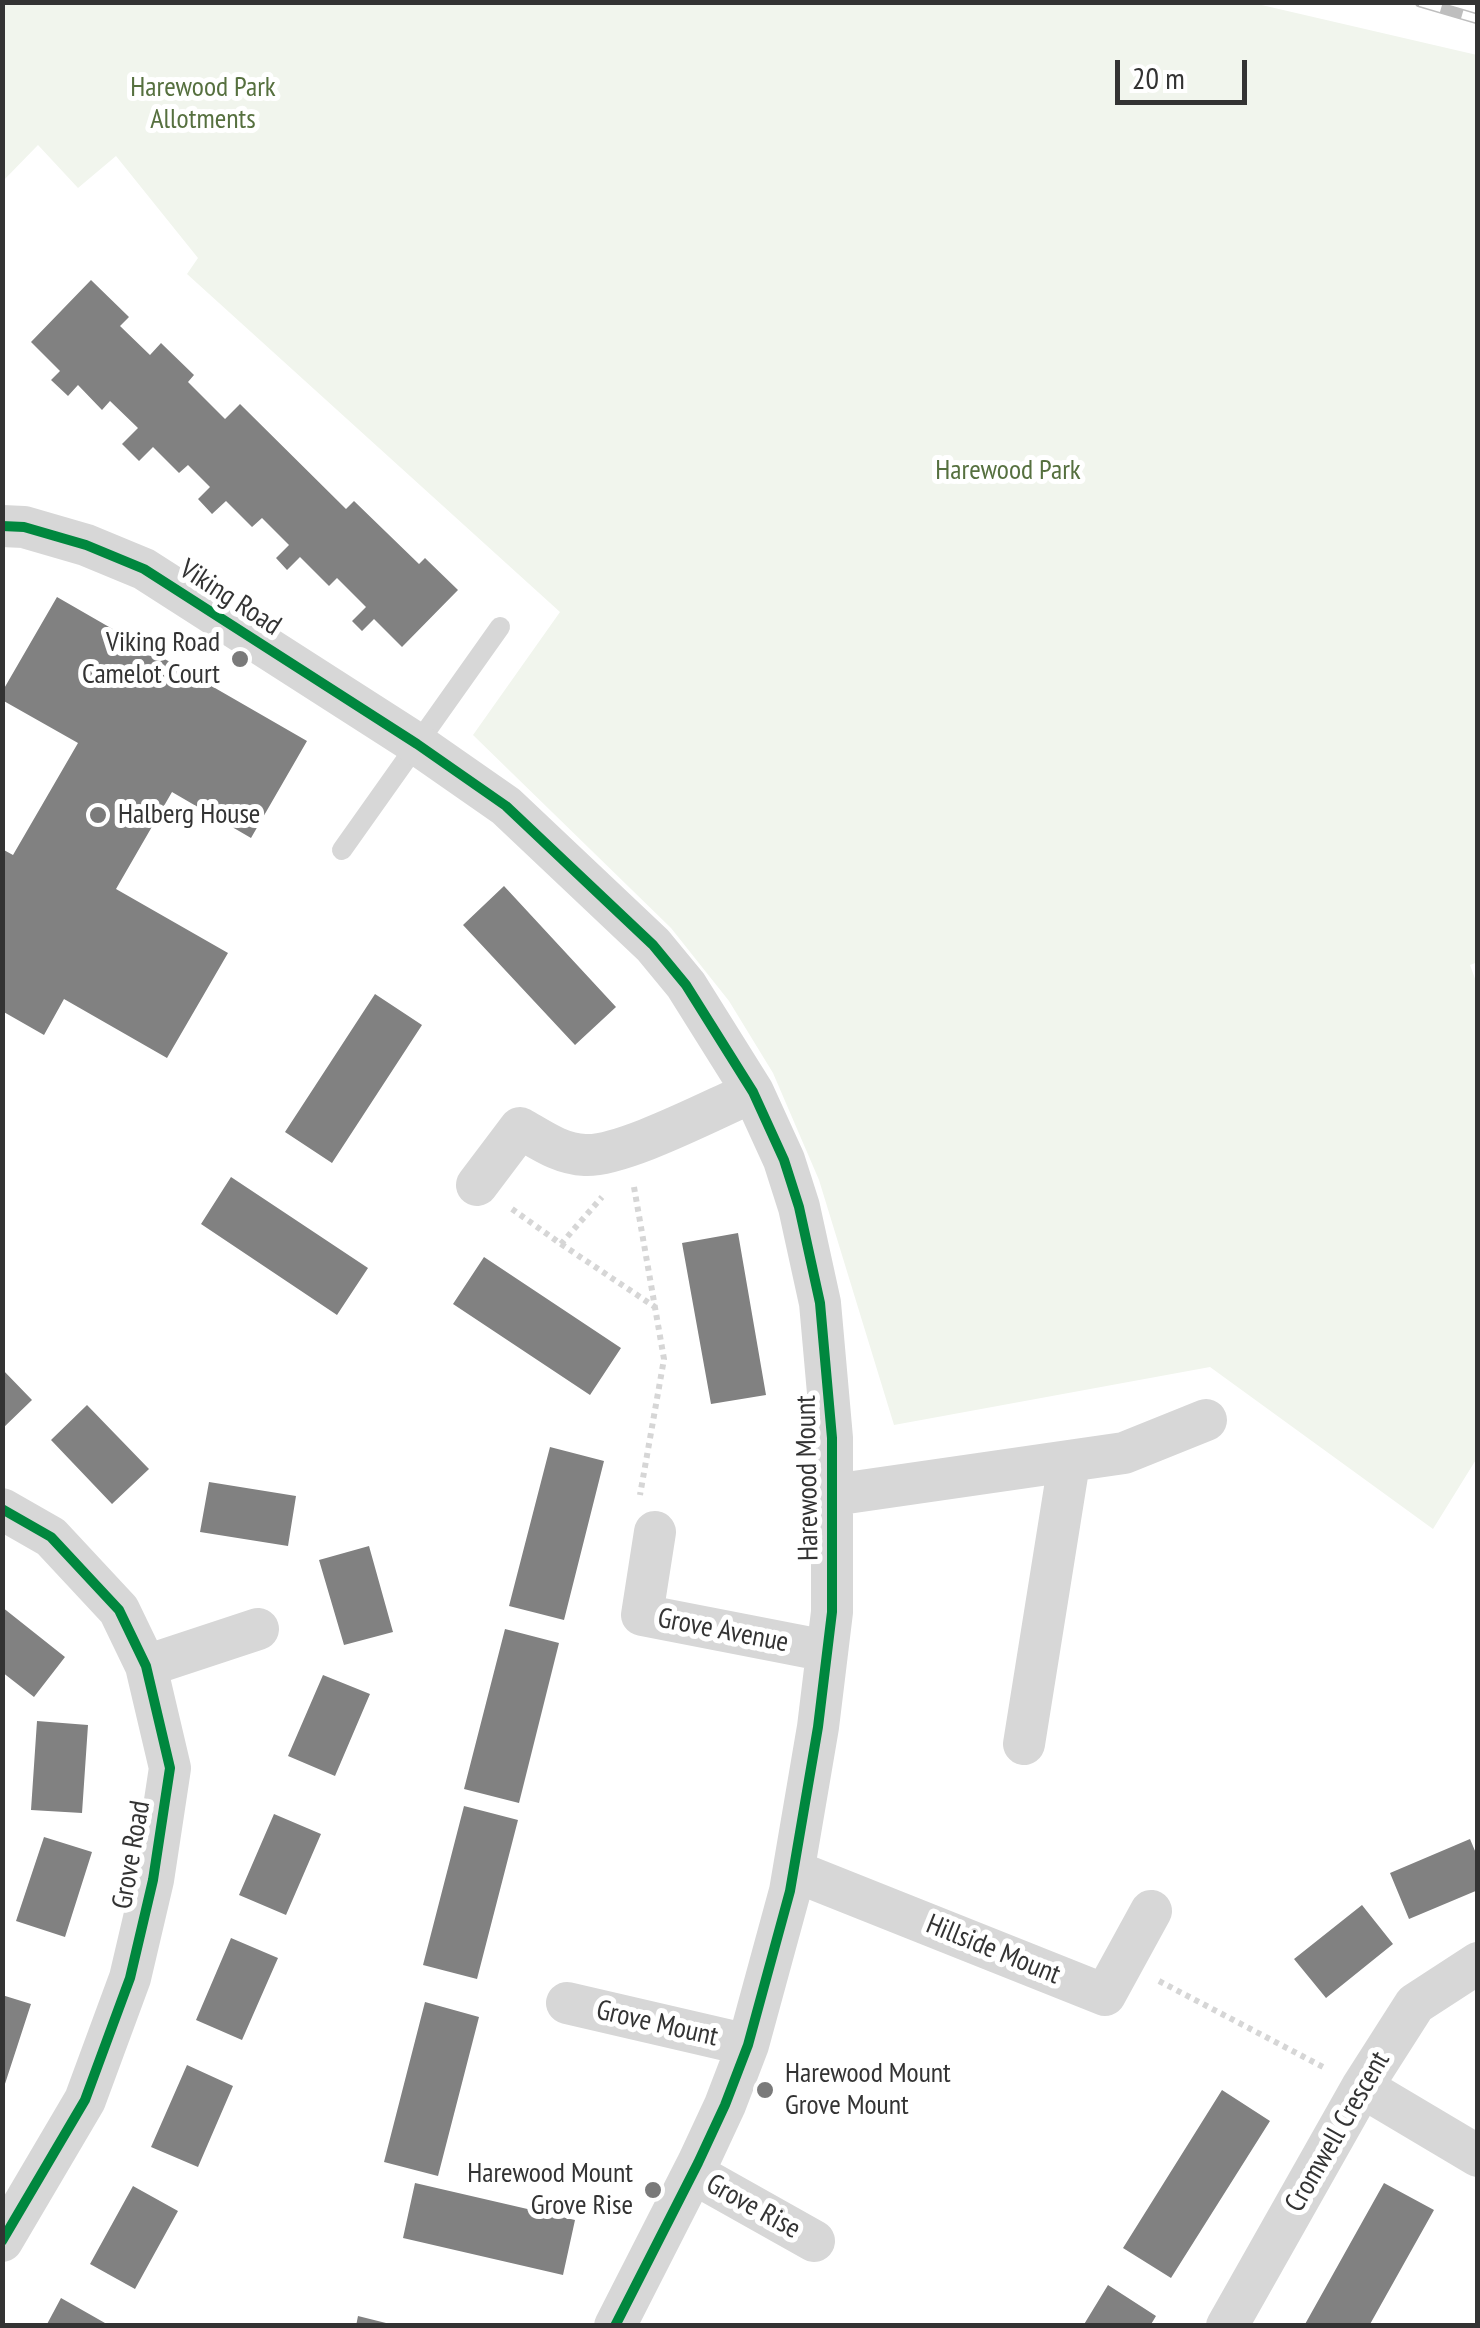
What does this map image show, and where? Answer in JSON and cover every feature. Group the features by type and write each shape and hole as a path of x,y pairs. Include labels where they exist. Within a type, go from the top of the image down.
{"street":[{"name":"Viking Road","path":"2,526 24,527 144,569 417,744"},
{"name":"Harewood Mount","path":"417,744 506,806 652,945 686,985 754,1092 789,1176 817,1286 826,1348 832,1612 794,1871 748,2045 725,2105 615,2326"},
{"path":"478,1185 520,1128 558,1150 585,1155 614,1152 630,1162 754,1092"},
{"path":"832,1495 1124,1453 1206,1420"},
{"path":"1024,1744 1069,1463"},
{"name":"Grove Road","path":"2,1509 52,1537 118,1610 146,1666 170,1768 153,1880 130,1978 84,2100 2,2241"},
{"name":"Grove Avenue","path":"655,1532 642,1616 828,1652"},
{"path":"146,1666 258,1629"},
{"name":"Hillside Mount","path":"794,1871 1105,1995 1151,1911"},
{"name":"Cromwell Crescent","path":"1227,2326 1362,2087 1415,2004 1478,1964"},
{"name":"Grove Mount","path":"567,2004 748,2045"},
{"path":"1362,2087 1478,2156"},
{"name":"Grove Rise","path":"692,2173 814,2241"}],"lane":[{"path":"342,850 500,627"}],"path":[{"path":"562,1244 630,1162"},
{"path":"630,1162 664,1359 634,1531 655,1532"},
{"path":"478,1185 655,1307"},
{"path":"1122,1963 1362,2087"}],"green space":[{"name":"Harewood Park","path":"3,3 1253,3 1477,55 1478,962 1470,965 1478,987 1477,1458 1433,1529 1210,1367 894,1425 819,1180 773,1073 729,1001 671,928 473,735 560,612 187,274 198,258 116,156 78,188 38,145 3,181"}],"building":[{"path":"91,280 129,317 120,326 150,355 161,343 194,375 188,382 225,419 240,404 346,509 354,501 419,564 425,558 458,590 402,647 374,619 362,631 352,621 366,607 337,578 329,586 300,557 287,570 276,558 289,545 262,518 252,527 226,501 212,514 198,499 210,487 188,465 179,473 153,447 139,461 122,444 138,428 110,401 102,410 78,385 68,396 51,380 60,371 31,342"},
{"name":"Halberg House","path":"57,597 307,741 251,838 172,792 116,889 228,953 167,1058 64,999 44,1035 2,1011 2,849 13,855 78,743 2,700 2,692"},
{"path":"504,886 616,1007 575,1045 463,925"},
{"path":"375,994 422,1025 332,1163 285,1132"},
{"path":"231,1177 368,1268 337,1315 201,1224"},
{"path":"738,1233 766,1395 711,1404 682,1243"},
{"path":"484,1257 621,1348 590,1395 453,1304"},
{"path":"2,1369 32,1400 2,1429"},
{"path":"87,1405 149,1469 112,1504 51,1440"},
{"path":"550,1447 604,1461 564,1620 509,1606"},
{"path":"209,1482 296,1496 288,1546 200,1532"},
{"path":"369,1546 393,1632 344,1645 319,1560"},
{"path":"2,1607 65,1657 34,1697 2,1672"},
{"path":"505,1629 559,1643 519,1803 464,1789"},
{"path":"323,1675 370,1694 335,1776 288,1756"},
{"path":"37,1721 88,1725 82,1813 31,1810"},
{"path":"464,1806 518,1820 477,1979 423,1965"},
{"path":"274,1814 321,1834 286,1915 239,1895"},
{"path":"44,1837 92,1852 65,1937 16,1921"},
{"path":"1470,1839 1478,1858 1478,1890 1409,1919 1390,1873"},
{"path":"1362,1905 1393,1944 1326,1998 1294,1959"},
{"path":"231,1938 278,1958 242,2040 196,2020"},
{"path":"2,1995 31,2004 3,2090 2,2090"},
{"path":"425,2002 479,2017 438,2176 384,2162"},
{"path":"187,2065 233,2086 198,2167 151,2147"},
{"path":"1222,2090 1270,2121 1171,2278 1123,2248"},
{"path":"415,2183 575,2220 563,2275 403,2238"},
{"path":"1384,2183 1434,2210 1369,2326 1304,2326"},
{"path":"133,2186 178,2211 135,2289 90,2264"},
{"path":"1108,2285 1156,2316 1150,2326 1083,2326"},
{"path":"61,2298 105,2323 104,2326 46,2326"},
{"path":"358,2316 390,2324 390,2326 356,2326"}],"railway":[{"path":"1420,2 1478,19"}],"cycle path":[{"path":"2,526 24,527 86,545 144,569 417,744 506,806 653,945 686,985 753,1092 784,1160 799,1207 820,1303 832,1438 832,1612 818,1727 790,1891 748,2045 698,2163 615,2326"},
{"path":"2,1509 51,1537 119,1610 146,1666 170,1768 153,1880 130,1978 85,2100 2,2241"}],"place":[{"name":"Viking Road Camelot Court","path":"240,659"},
{"name":"Halberg House","path":"98,815"},
{"name":"Harewood Mount Grove Mount","path":"765,2090"},
{"name":"Harewood Mount Grove Rise","path":"653,2190"}],"park label":[{"name":"Harewood Park Allotments","path":"203,104"}]}
